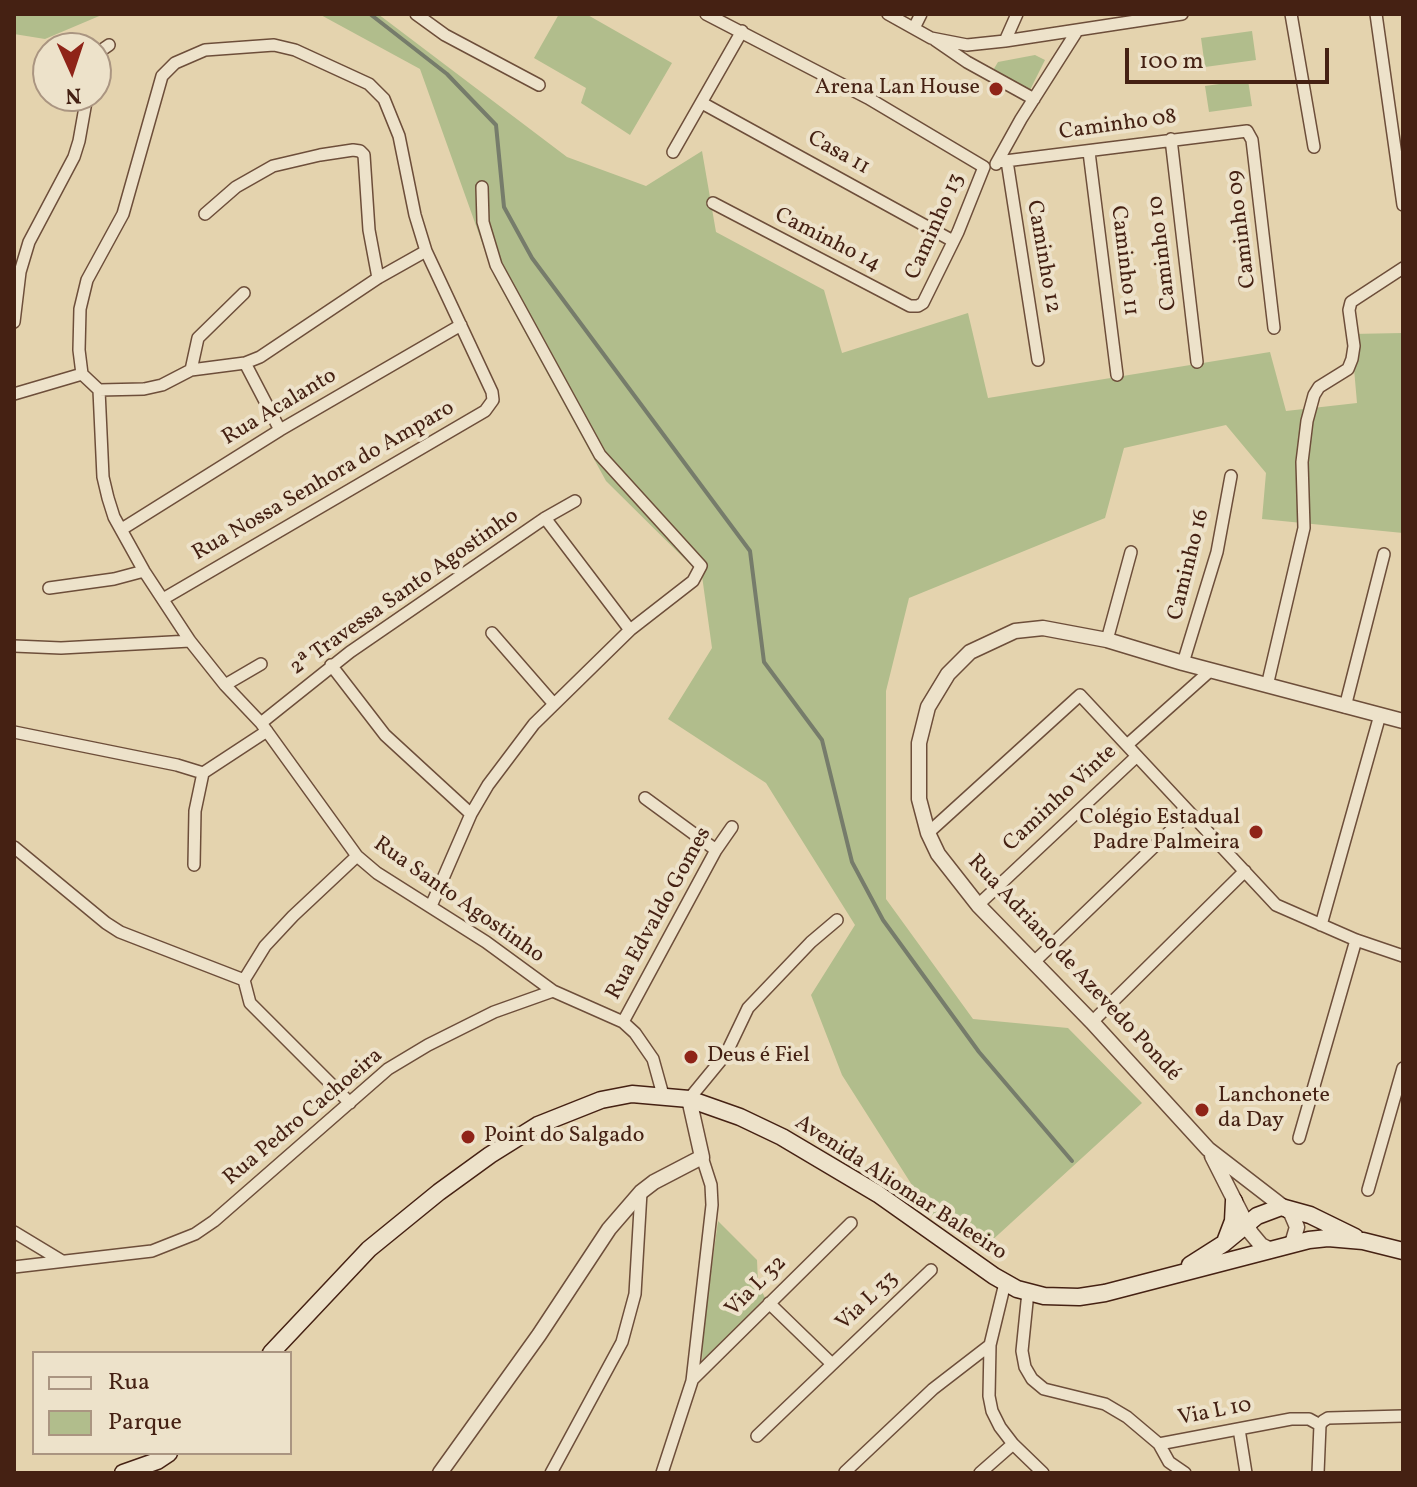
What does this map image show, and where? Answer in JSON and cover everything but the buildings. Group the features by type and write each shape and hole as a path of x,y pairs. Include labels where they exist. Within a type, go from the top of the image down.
{"main road":[{"name":"Avenida Aliomar Baleeiro","path":"273,1351 369,1249 439,1192 538,1125 616,1096 663,1095 689,1099 740,1117 782,1137 878,1194 1005,1283 1044,1296 1079,1297 1269,1249 1328,1238 1363,1241 1403,1251"},
{"path":"1223,1244 1233,1221 1234,1201"},
{"name":"Avenida Aliomar Baleeiro","path":"1167,1277 1223,1244 1257,1216 1281,1207 1310,1215 1363,1241"},
{"path":"123,1473 166,1455"}],"street":[{"path":"416,14 445,35 539,85"},
{"path":"706,14 725,18 742,31 996,164"},
{"path":"888,14 1034,99"},
{"path":"914,28 921,14"},
{"path":"1005,41 1017,14"},
{"path":"931,38 967,45 1077,31 1126,18 1182,14"},
{"path":"1291,14 1314,147"},
{"path":"1376,14 1403,205"},
{"path":"673,152 742,31"},
{"name":"Caminho 13","path":"923,303 996,164 1077,31"},
{"path":"426,251 378,278 274,349 245,363 191,370 162,385 144,389 99,390 82,374 80,309 87,280 123,214 162,76 188,55 205,50 274,45 295,50 369,84 384,99 392,116 426,251 461,325"},
{"path":"1388,98 1403,97"},
{"name":"Casa 11","path":"702,103 953,241"},
{"path":"14,322 20,272 29,242 74,157 84,112"},
{"name":"Caminho 08","path":"996,164 1244,130"},
{"name":"Caminho 09","path":"1244,130 1249,132 1252,140 1274,328"},
{"name":"Caminho 10","path":"1171,139 1197,362"},
{"path":"205,214 236,187 273,166 320,155 360,151 364,155 369,230 378,278"},
{"name":"Caminho 11","path":"1089,152 1117,375"},
{"name":"Caminho 12","path":"996,164 1038,360"},
{"path":"431,906 471,814 488,785 553,703 630,630 693,581 700,571 698,561 600,455 496,265 483,222 482,187"},
{"name":"Caminho 14","path":"713,203 910,306 923,303"},
{"path":"1267,686 1304,528 1302,462 1314,395 1319,387 1348,369 1352,359 1351,302 1403,268"},
{"path":"191,370 198,338 244,293"},
{"name":"Rua Nossa Senhora do Amparo","path":"163,599 492,405 492,392 461,325"},
{"name":"Rua Acalanto","path":"122,529 280,430 461,325"},
{"path":"245,363 280,430"},
{"path":"14,394 82,374"},
{"name":"Rua Santo Agostinho","path":"99,390 103,477 114,517 144,571 190,641 264,727 357,856 401,890 431,906 553,991"},
{"name":"Caminho 16","path":"1183,663 1217,552 1231,476"},
{"name":"2ª Travessa Santo Agostinho","path":"203,773 264,727 331,665 545,518 575,501"},
{"path":"545,518 630,630"},
{"path":"1107,640 1131,552"},
{"path":"1345,707 1384,554"},
{"path":"49,588 114,579 144,571"},
{"name":"Rua Adriano de Azevedo Pondé","path":"1292,1244 1296,1235 1295,1220 1246,1176 1208,1149 1092,1022 978,905 938,854 928,833 919,799 919,743 928,707 948,674 970,652 1015,631 1043,628 1107,640 1403,721"},
{"path":"492,633 553,703"},
{"path":"14,646 61,648 190,641"},
{"path":"225,685 261,664"},
{"path":"331,665 385,735 471,814"},
{"name":"Caminho Vinte","path":"1127,745 1211,670"},
{"path":"928,833 1077,696 1086,701 1276,905 1356,940 1403,956"},
{"path":"1321,925 1380,715"},
{"path":"14,732 203,773 195,811 194,865"},
{"name":"Caminho Vinte","path":"978,905 1137,756"},
{"path":"645,798 716,850"},
{"path":"1033,963 1189,813"},
{"name":"Rua Edvaldo Gomes","path":"623,1022 716,850 732,827"},
{"path":"14,847 120,932 244,980"},
{"path":"350,1103 250,1003 244,980 265,946 357,856"},
{"path":"1092,1022 1245,871"},
{"path":"662,1473 692,1381 712,1205 711,1185 689,1099 726,1054 748,1008 811,942 837,920"},
{"path":"1299,1138 1356,940"},
{"path":"553,991 623,1022 653,1059 663,1095"},
{"name":"Rua Pedro Cachoeira","path":"14,1267 152,1251 195,1234 214,1221 388,1069 494,1012 553,991"},
{"path":"1368,1190 1403,1068"},
{"name":"Rua Adriano de Azevedo Pondé","path":"1208,1149 1246,1225 1256,1240 1269,1249"},
{"path":"440,1473 539,1335 609,1229 641,1192 667,1173 702,1157"},
{"path":"551,1473 622,1342 635,1294 641,1192"},
{"name":"Via L 32","path":"692,1381 851,1223"},
{"path":"14,1232 62,1261"},
{"name":"Via L 33","path":"757,1436 931,1270"},
{"path":"1005,1283 990,1345 988,1381 992,1411 1013,1444 1043,1473"},
{"name":"Via L 10","path":"1028,1292 1022,1351 1025,1367 1032,1379 1044,1389 1060,1395 1105,1404 1127,1417 1159,1444 1301,1419 1324,1422 1403,1416"},
{"name":"Via L 33","path":"769,1303 832,1364"},
{"path":"845,1472 933,1389 990,1345"},
{"path":"1318,1473 1324,1422"},
{"path":"1239,1429 1246,1473"},
{"path":"980,1473 1013,1444"},
{"path":"1159,1444 1169,1462 1185,1473"}],"green space":[{"path":"14,14 104,14 62,32 32,32 32,37 14,34"},
{"path":"319,14 378,14 567,157 646,186 702,151 716,232 824,290 842,353 968,313 988,398 1270,352 1286,411 1357,403 1351,334 1403,333 1403,533 1262,519 1266,473 1226,425 1124,448 1105,518 909,598 886,691 886,899 973,1019 1068,1028 1142,1103 988,1244 931,1215 842,1075 811,995 855,925 766,783 668,719 712,648 702,576 606,481 494,276 420,69"},
{"path":"559,14 586,14 672,63 630,135 581,103 586,88 534,58"},
{"path":"1252,31 1256,60 1205,67 1201,38"},
{"path":"1035,55 1045,60 1030,90 992,72 998,62"},
{"path":"1248,80 1252,106 1209,112 1205,86"},
{"path":"718,1221 757,1260 758,1283 765,1298 702,1362 703,1330"}],"waterway":[{"path":"370,14 447,74 496,125 504,207 532,258 750,551 764,662 822,740 852,862 883,920 979,1052 1072,1161"}],"place":[{"name":"Arena Lan House","path":"996,89"},
{"name":"Colégio Estadual Padre Palmeira","path":"1256,832"},
{"name":"Deus é Fiel","path":"691,1057"},
{"name":"Lanchonete da Day","path":"1202,1110"},
{"name":"Point do Salgado","path":"468,1137"}]}
